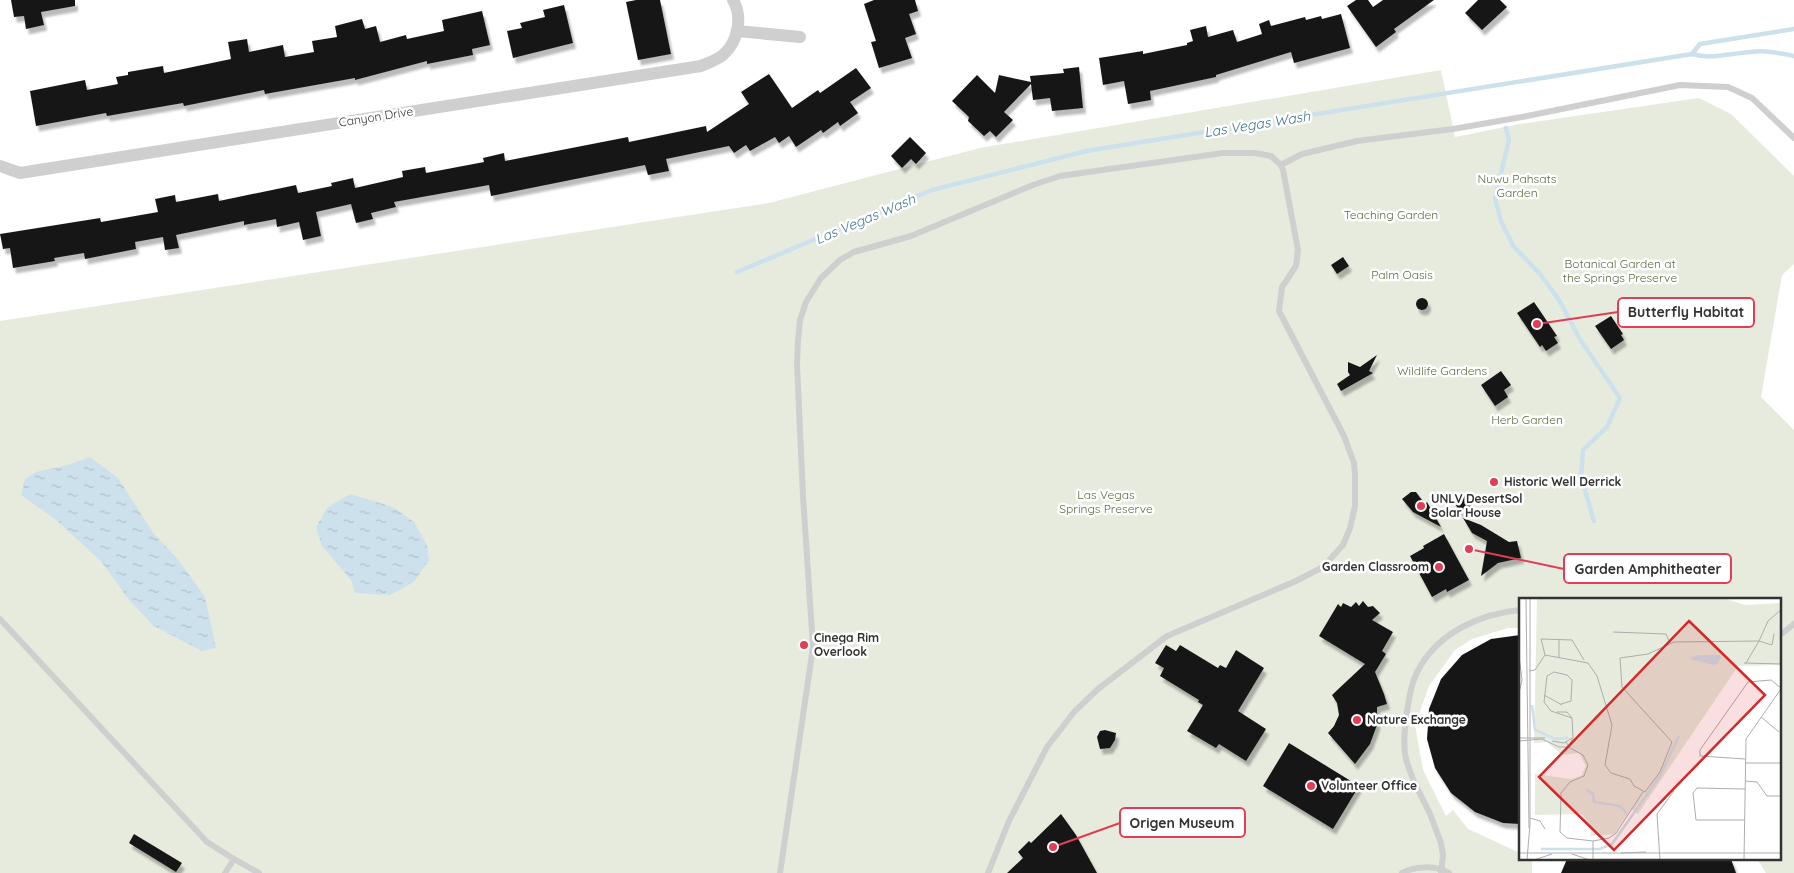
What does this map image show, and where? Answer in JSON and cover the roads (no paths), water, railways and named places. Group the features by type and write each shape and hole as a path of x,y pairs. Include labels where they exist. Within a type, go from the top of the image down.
{"street":[{"path":"733,0 737,7 737,31 800,37"},
{"name":"Canyon Drive","path":"0,166 20,172 701,66 722,56 735,39 737,31"}],"lane":[{"path":"1281,165 1302,154 1357,141 1453,129 1680,85 1728,87 1752,98 1794,138"},
{"path":"780,873 813,647 803,487 797,364 798,340 800,320 806,302 821,278 840,260 854,252 910,236 1033,185 1060,176 1223,153 1255,152 1271,156 1281,165 1298,250 1296,266 1282,286 1279,311 1344,436 1354,463 1356,475 1355,506 1350,528 1343,545 1323,567 1296,581 1167,636 1098,689 1074,712 1047,747 1009,822 988,873"},
{"path":"1402,873 1408,870 1424,868 1444,872 1441,842 1410,772 1406,755 1404,723 1412,685 1421,666 1436,646 1453,632 1473,620 1519,610"},
{"path":"0,619 207,842 259,873"},
{"path":"1782,633 1794,624"},
{"path":"225,873 234,859"}],"water":[{"path":"90,457 118,478 154,534 178,559 205,597 216,648 202,651 154,626 129,600 101,561 55,519 21,495 25,479 36,472 68,465"},
{"path":"350,494 393,507 414,522 427,545 429,560 414,582 390,595 355,593 351,580 322,546 316,527 328,507"}],"waterway":[{"path":"1692,54 1700,44 1794,29"},
{"name":"Las Vegas Wash","path":"737,272 932,190 1086,151 1692,54 1714,56 1762,51 1794,56"},
{"path":"1506,128 1509,140 1495,198 1501,221 1514,247 1541,275 1559,300 1581,341 1620,398 1607,427 1583,450 1581,477 1594,521"}],"place":[{"name":"Butterfly Habitat","path":"1537,324"},
{"name":"Historic Well Derrick","path":"1494,482"},
{"name":"UNLV DesertSol Solar House","path":"1421,506"},
{"name":"Garden Amphitheater","path":"1469,549"},
{"name":"Garden Classroom","path":"1439,567"},
{"name":"Cinega Rim Overlook","path":"804,645"},
{"name":"Nature Exchange","path":"1357,720"},
{"name":"Volunteer Office","path":"1311,786"},
{"name":"Origen Museum","path":"1053,847"}],"park label":[{"name":"Nuwu Pahsats Garden","path":"1517,186"},
{"name":"Teaching Garden","path":"1391,215"},
{"name":"Botanical Garden at the Springs Preserve","path":"1620,271"},
{"name":"Palm Oasis","path":"1402,275"},
{"name":"Wildlife Gardens","path":"1442,371"},
{"name":"Herb Garden","path":"1527,420"},
{"name":"Las Vegas Springs Preserve","path":"1106,502"}]}
